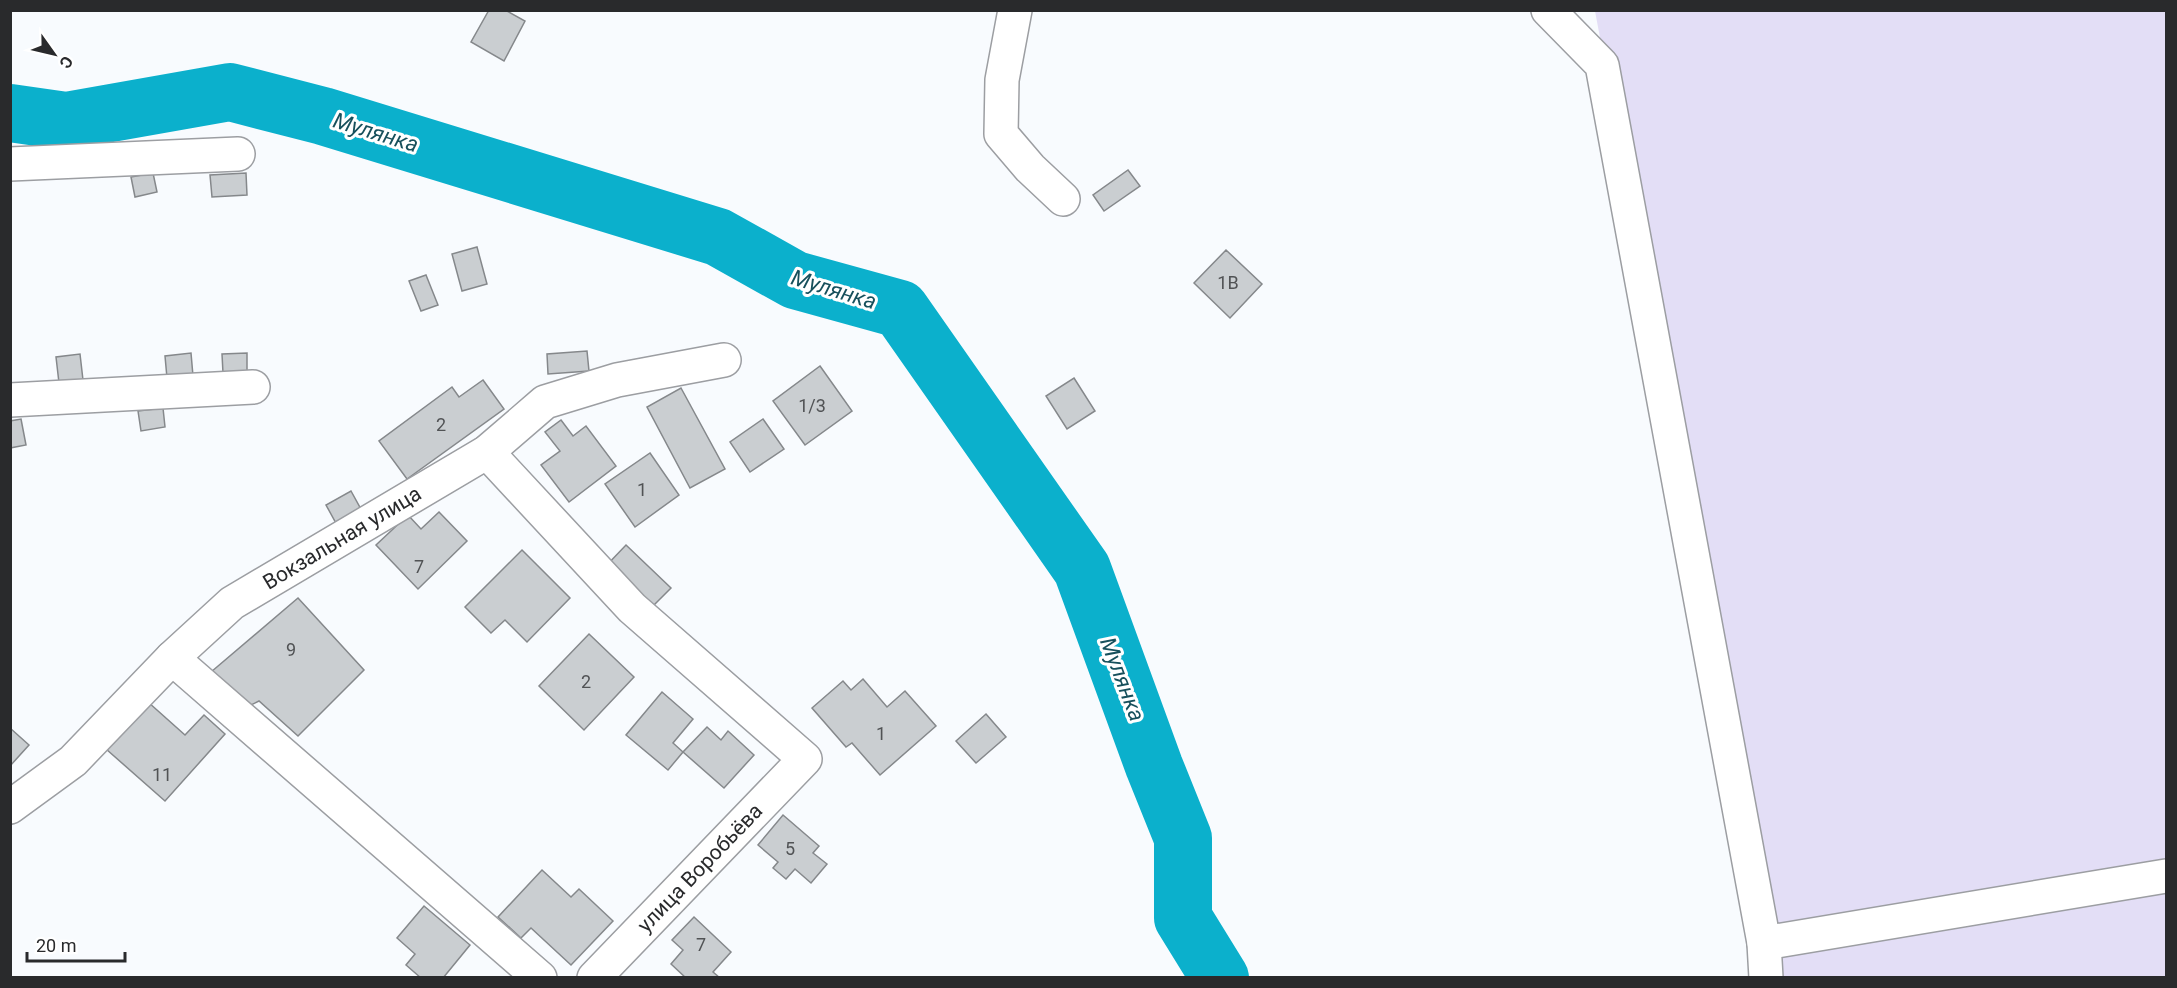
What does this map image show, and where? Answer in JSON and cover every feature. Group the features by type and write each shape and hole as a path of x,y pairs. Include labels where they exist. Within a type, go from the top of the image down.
{"street":[{"path":"1015,10 1002,80 1001,134 1030,168 1063,199"},
{"path":"1548,10 1602,64 1764,943 1766,978"},
{"path":"10,164 238,154"},
{"name":"Вокзальная улица","path":"10,807 73,761 172,658 232,603 488,452 545,402 617,380 724,360"},
{"path":"10,400 253,387"},
{"name":"улица Воробьёва","path":"488,452 632,608 806,759 594,978"},
{"path":"172,658 540,978"},
{"path":"1764,943 2166,876"}],"shaded area":[{"path":"1595,11 2166,11 2166,977 1776,977"}],"building":[{"path":"489,10 505,10 525,21 504,61 471,42"},
{"path":"1128,170 1140,186 1104,211 1093,195"},
{"path":"153,173 157,192 135,197 131,177"},
{"path":"246,173 247,195 212,197 210,175"},
{"path":"477,247 487,284 462,291 452,254"},
{"path":"1226,250 1262,284 1230,318 1194,283"},
{"path":"426,275 438,305 421,311 409,281"},
{"path":"587,351 589,371 548,374 547,354"},
{"path":"191,353 193,376 167,378 165,356"},
{"path":"247,353 247,373 223,373 222,354"},
{"path":"80,354 83,380 59,383 56,357"},
{"path":"820,366 852,411 805,445 773,401"},
{"path":"1074,378 1095,411 1067,429 1046,396"},
{"path":"483,380 504,409 407,479 379,441 452,387 459,397"},
{"path":"681,388 725,469 690,488 647,407"},
{"path":"163,408 165,427 141,431 138,411"},
{"path":"21,419 26,445 10,448 10,421"},
{"path":"763,419 784,449 750,472 730,442"},
{"path":"561,420 573,436 586,426 616,466 569,502 541,465 560,451 545,432"},
{"path":"650,453 679,495 635,527 605,484"},
{"path":"351,491 362,511 337,525 326,505"},
{"path":"439,512 467,541 418,589 376,545 408,515 421,529"},
{"path":"626,545 671,588 649,610 605,567"},
{"path":"522,550 570,598 527,642 505,620 491,633 465,607"},
{"path":"298,598 364,670 298,736 259,701 243,709 211,672"},
{"path":"589,634 634,677 584,730 539,686"},
{"path":"863,679 887,707 905,691 936,726 880,775 852,743 846,747 812,708 843,681 851,690"},
{"path":"662,692 693,719 673,743 683,752 668,770 626,735"},
{"path":"148,702 185,735 204,715 225,734 165,801 106,749"},
{"path":"986,714 1006,737 976,763 956,741"},
{"path":"707,727 721,740 728,731 754,755 724,788 683,752"},
{"path":"10,728 29,745 10,766"},
{"path":"783,815 819,846 813,853 827,864 811,883 795,869 786,879 773,868 778,862 758,845"},
{"path":"542,870 571,897 579,889 613,921 571,965 531,928 521,938 498,917"},
{"path":"424,906 470,945 443,978 421,978 406,965 415,954 397,938"},
{"path":"694,917 731,952 713,972 720,978 686,978 671,964 683,950 672,940"}],"waterway":[{"name":"Мулянка","path":"10,113 66,121 230,92 323,116 718,237 795,280 900,309 1082,569 1154,766 1183,838 1183,918 1220,978"}]}
